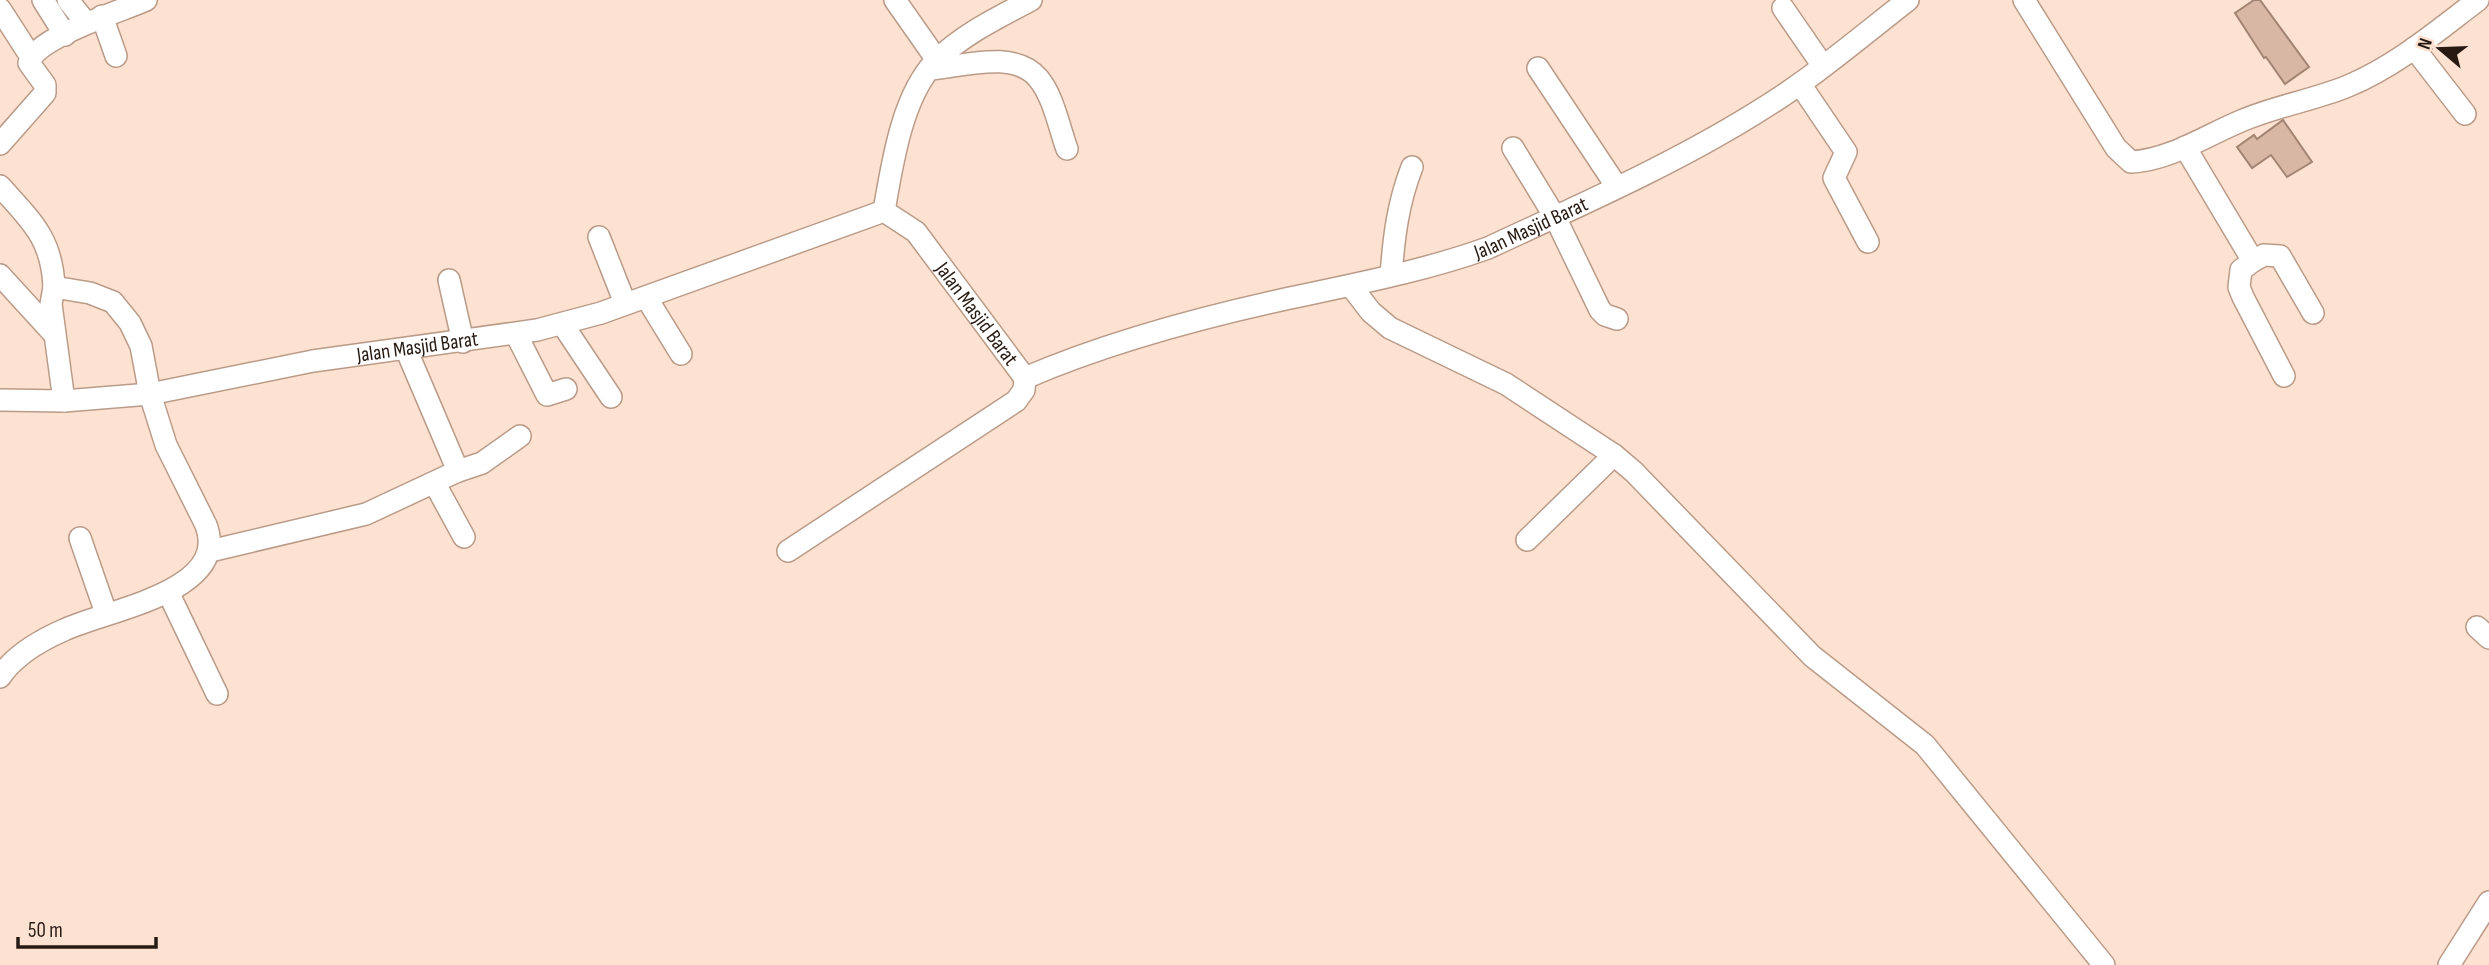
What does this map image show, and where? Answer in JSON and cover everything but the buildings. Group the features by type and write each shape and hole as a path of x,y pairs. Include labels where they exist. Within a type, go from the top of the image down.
{"street":[{"path":"43,0 65,35"},
{"path":"68,0 94,20 116,56"},
{"path":"895,0 933,64"},
{"path":"884,211 899,138 911,103 933,64 962,40 1031,0"},
{"name":"Jalan Masjid Barat","path":"0,400 64,401 150,394 313,360 463,342 563,325 884,211 916,232 1025,378 1107,348 1227,312 1452,261 1555,217 1706,142 1800,84 1908,0"},
{"path":"2024,0 2123,157 2131,162 2143,161 2185,147 2256,115 2351,85 2414,48 2478,0"},
{"path":"0,144 45,93 45,85 29,63 31,57 94,20 144,1"},
{"path":"1783,8 1823,66"},
{"path":"0,9 31,57"},
{"path":"2414,48 2465,114"},
{"path":"933,64 1002,61 1028,70 1038,78 1046,92 1067,149"},
{"path":"1538,68 1616,187"},
{"path":"1800,84 1846,152 1834,178 1868,242"},
{"path":"2185,147 2253,261"},
{"path":"1513,148 1555,217 1600,310 1610,318 1617,319"},
{"path":"1391,275 1395,222 1412,167"},
{"path":"0,186 47,243 53,260 53,333 64,401"},
{"path":"599,236 625,303"},
{"path":"2284,376 2239,287 2241,270 2264,256 2280,257 2313,313"},
{"path":"0,275 53,333"},
{"path":"449,280 463,342"},
{"path":"1351,286 1371,312 1390,328 1506,384 1615,455 1812,656 1925,745 2104,965"},
{"path":"0,677 7,666 62,630 168,592 197,572 211,551 211,538 206,525 174,463 150,394 141,346 122,312 113,302 90,293 54,287"},
{"path":"646,297 681,354"},
{"path":"563,325 611,397"},
{"path":"516,334 547,395 566,389"},
{"path":"406,349 458,471"},
{"path":"788,551 1016,401 1024,390 1025,378"},
{"path":"211,551 366,514 458,471 482,463 520,436"},
{"path":"1527,540 1615,455"},
{"path":"435,484 464,537"},
{"path":"80,538 106,613"},
{"path":"168,592 217,694"},
{"path":"2449,965 2489,902"}]}
